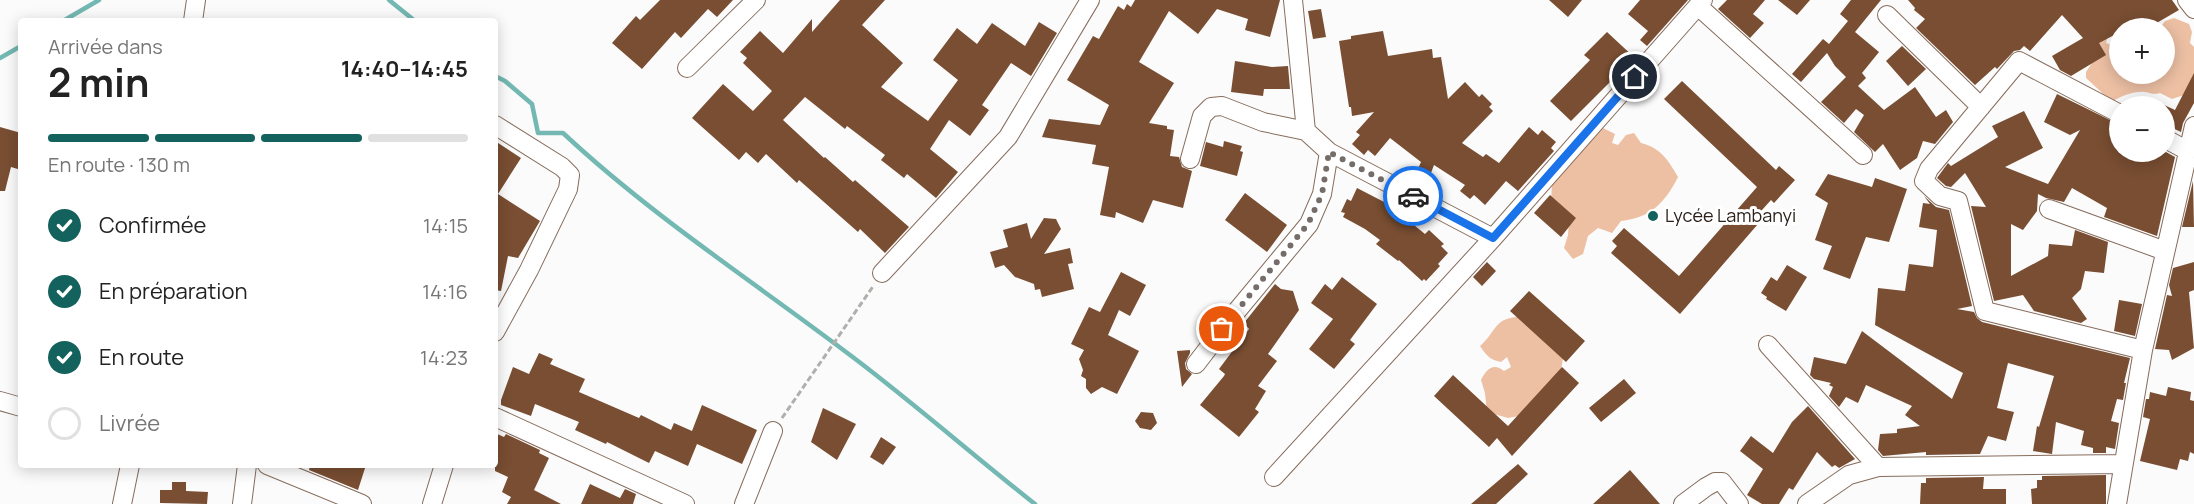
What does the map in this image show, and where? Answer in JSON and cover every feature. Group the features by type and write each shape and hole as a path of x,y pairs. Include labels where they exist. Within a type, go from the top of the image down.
{"street":[{"path":"194,18 196,0"},
{"path":"687,68 756,0"},
{"path":"882,273 1008,137 1090,0"},
{"path":"1293,0 1306,131"},
{"path":"2187,0 2194,9"},
{"path":"1274,477 1493,238 1701,3 1863,155"},
{"path":"1887,15 1981,107"},
{"path":"2109,108 2019,61 1929,169 1924,181 1940,196 1958,201 1985,311 2143,350"},
{"path":"1190,159 1202,116 1211,107 1222,106 1263,122 1306,131 1329,152 1493,238"},
{"path":"2116,504 2143,350 2194,126"},
{"path":"498,127 562,167 570,176 568,189 529,270 498,327"},
{"path":"2175,144 2188,151"},
{"path":"1196,364 1308,224 1322,194 1329,152"},
{"path":"2049,209 2165,251"},
{"path":"1768,345 1878,467"},
{"path":"0,401 18,406"},
{"path":"498,418 685,504"},
{"path":"744,504 772,431"},
{"path":"1808,504 1849,475 1878,467 2123,464"},
{"path":"122,504 129,468"},
{"path":"242,504 247,468"},
{"path":"274,468 362,504"},
{"path":"432,504 443,468"},
{"path":"1683,504 1715,482 1722,482 1738,504"}],"path":[{"path":"772,431 882,273"}],"shaded area":[{"path":"2175,18 2189,24 2192,32 2190,43 2194,47 2194,76 2187,94 2175,98 2175,96 2160,93 2136,92 2123,96 2109,96 2109,99 2086,78 2086,72 2099,52 2094,43 2109,33 2106,43 2109,44 2109,84 2175,84"},
{"path":"1599,126 1615,134 1612,143 1618,145 1626,135 1634,133 1641,143 1654,148 1663,156 1678,177 1656,208 1640,217 1621,221 1612,233 1598,228 1588,236 1583,254 1573,259 1564,248 1569,220 1551,203 1552,182"},
{"path":"1522,316 1564,353 1560,375 1524,415 1508,418 1487,412 1481,380 1490,368 1496,367 1504,371 1511,367 1507,357 1501,362 1494,360 1480,346 1501,322"}],"building":[{"path":"660,0 733,0 717,17 708,9 681,38 675,32 642,69 612,43 636,16 640,20"},
{"path":"840,0 885,0 862,25 903,63 881,87 928,121 958,80 933,60 957,28 977,44 992,23 1025,46 1039,22 1057,33 1031,76 1011,63 982,105 989,110 970,136 949,120 930,149 958,172 936,198 907,174 904,178 881,160 885,155 847,126 845,129 805,97 783,120 824,158 853,182 855,180 909,227 885,253 860,229 858,232 799,180 797,183 766,154 758,163 746,152 739,160 692,118 723,84 753,111 772,91 743,63 747,58 740,52 760,31 783,53 812,19 812,32"},
{"path":"1135,0 1280,0 1270,37 1245,30 1248,19 1217,9 1198,34 1169,11 1139,62 1174,83 1149,123 1167,126 1167,129 1174,130 1170,156 1179,157 1182,167 1192,171 1183,208 1153,200 1143,223 1116,212 1115,218 1100,215 1109,167 1092,164 1096,145 1042,137 1049,119 1100,125 1109,105 1067,80 1093,36 1099,39 1118,6 1124,10 1127,4 1131,7"},
{"path":"1549,0 1582,0 1568,17"},
{"path":"1640,0 1688,0 1647,46 1640,40 1648,31 1628,14"},
{"path":"1727,0 1765,0 1753,14 1764,23 1750,38 1718,9"},
{"path":"1778,0 1810,0 1797,15"},
{"path":"1851,0 1881,0 1855,32 1879,52 1862,73 1866,78 1858,86 1884,110 1915,87 1936,117 1946,110 1953,122 1935,144 1923,141 1917,158 1900,170 1883,144 1875,152 1854,132 1864,115 1856,109 1844,123 1821,102 1846,77 1827,53 1801,82 1792,74 1823,39 1829,44 1848,21 1840,14"},
{"path":"1908,0 2172,0 2179,10 2165,18 2109,18 2109,38 2099,43 2106,55 2071,76 2060,70 2052,56 2083,38 2062,15 2030,51 2024,46 2014,51 1997,69 1995,67 1975,85 1916,28 1925,19 1914,10 1915,8"},
{"path":"1321,9 1326,37 1313,39 1308,11"},
{"path":"1383,31 1388,56 1432,49 1433,58 1441,57 1448,99 1465,82 1479,97 1482,94 1492,104 1489,107 1493,111 1462,143 1483,157 1486,154 1499,163 1529,127 1538,135 1542,130 1556,142 1551,148 1554,151 1518,191 1506,181 1485,205 1474,195 1470,199 1460,191 1465,185 1434,165 1426,186 1413,180 1421,162 1390,138 1375,156 1368,150 1364,155 1352,144 1360,135 1356,132 1374,112 1352,116 1339,41 1351,39 1351,36"},
{"path":"1607,32 1636,59 1619,78 1616,76 1571,121 1550,101 1590,60 1584,55"},
{"path":"1902,46 1926,69 1908,86 1886,61"},
{"path":"1235,61 1272,67 1288,66 1290,89 1264,89 1263,96 1231,92"},
{"path":"2194,73 2194,103 2183,123 2181,132 2175,129 2175,110"},
{"path":"1682,81 1776,170 1779,166 1795,180 1774,203 1771,200 1753,220 1758,224 1680,314 1611,253 1617,246 1612,241 1624,228 1679,276 1757,187 1664,99"},
{"path":"2057,94 2109,120 2109,162 2174,162 2157,236 2104,217 2107,208 2072,188 2064,202 2038,194 2037,211 2023,230 2011,224 2011,276 2048,256 2049,244 2072,246 2075,230 2108,242 2104,273 2085,271 2081,289 2072,298 2087,319 2081,323 2034,311 2023,295 1994,301 1971,206 1986,207 1965,173 1951,187 1946,186 1937,178 1948,163 1951,166 1998,137 1992,126 2024,111 2043,148 2005,167 2048,184 2080,130 2070,135 2044,122"},
{"path":"0,127 18,132 18,169 11,167 5,191 0,191"},
{"path":"1224,141 1242,146 1240,151 1243,152 1237,176 1200,166 1206,142 1223,147"},
{"path":"498,143 521,158 498,194"},
{"path":"1828,174 1872,187 1875,178 1907,189 1889,242 1866,237 1850,279 1823,269 1832,246 1815,240 1828,203 1815,195"},
{"path":"2193,181 2194,227 2182,227"},
{"path":"1357,188 1388,204 1425,234 1429,230 1444,244 1441,246 1448,253 1426,281 1424,279 1422,281 1399,260 1376,244 1380,240 1343,217 1345,213 1341,212 1347,199 1351,201"},
{"path":"1245,193 1287,225 1267,252 1225,220"},
{"path":"498,194 540,221 518,258 508,256 501,291 498,290"},
{"path":"1550,195 1576,218 1561,237 1534,213"},
{"path":"1924,196 1936,207 1949,210 1972,306 1957,309 1974,312 1982,322 2130,358 2124,383 2126,383 2123,400 2117,399 2111,421 2119,423 2115,449 2106,447 2106,453 2093,453 2093,448 2081,445 2084,431 2056,422 2052,454 2033,451 2037,426 2039,427 2054,376 2008,363 1997,408 2014,412 2006,441 1988,436 1980,454 1926,455 1926,452 1883,456 1878,450 1880,434 1897,433 1897,429 1920,426 1905,415 1912,406 1866,385 1858,403 1846,397 1839,407 1829,396 1833,387 1829,385 1831,383 1814,379 1810,375 1814,357 1846,364 1862,331 1952,399 1963,373 1875,325 1878,288 1905,291 1909,264 1933,267 1937,230 1919,227 1923,203 1930,204"},
{"path":"1044,218 1056,219 1061,229 1044,254 1070,248 1073,263 1068,264 1074,289 1042,297 1040,289 1035,290 1034,284 1015,277 1004,265 995,268 990,252 1008,247 1003,230 1027,223 1031,239"},
{"path":"1487,262 1496,271 1482,286 1473,277"},
{"path":"2194,262 2194,290 2189,292 2194,348 2172,360 2169,350 2155,349 2167,295 2172,296 2169,285 2173,268"},
{"path":"1787,265 1807,277 1786,311 1766,299 1767,297 1761,293 1771,277 1777,281"},
{"path":"1121,272 1146,285 1130,316 1119,310 1108,335 1139,351 1117,394 1102,387 1091,394 1086,388 1086,379 1081,376 1083,370 1079,359 1084,350 1071,344 1089,307 1100,312"},
{"path":"1342,277 1377,304 1350,340 1355,344 1334,369 1309,349 1333,319 1311,303 1325,284 1332,290"},
{"path":"1275,284 1281,289 1293,291 1299,310 1268,354 1277,361 1258,386 1266,391 1255,409 1259,412 1239,437 1200,405 1224,376 1225,374 1219,369 1249,329 1244,323"},
{"path":"1529,291 1585,341 1566,362 1510,311"},
{"path":"2119,300 2142,304 2135,336 2114,331"},
{"path":"1190,350 1185,363 1186,369 1192,374 1182,387 1177,351"},
{"path":"539,353 553,359 550,364 585,379 579,392 639,418 641,415 671,430 674,423 692,431 702,405 757,430 742,464 697,444 688,466 655,451 649,463 607,442 606,444 575,430 579,422 535,404 531,416 501,405 513,367 529,374"},
{"path":"1562,367 1579,383 1512,456 1497,438 1489,447 1434,396 1453,375 1508,426"},
{"path":"1624,379 1636,393 1601,422 1589,408"},
{"path":"2168,387 2191,392 2190,400 2194,401 2194,454 2190,452 2188,461 2180,459 2177,470 2140,461 2150,419 2143,417 2146,399 2149,399 2150,392 2166,396"},
{"path":"1808,406 1855,459 1839,468 1835,465 1832,467 1817,452 1793,490 1789,488 1779,504 1762,504 1747,495 1763,469 1740,451 1751,436 1773,453 1792,422"},
{"path":"823,408 856,424 837,460 811,442"},
{"path":"1141,412 1153,413 1157,423 1151,430 1140,428 1135,421"},
{"path":"498,434 504,437 506,434 540,450 539,453 549,458 534,490 561,504 507,504 511,497 502,492 508,477 495,471 495,468 498,468"},
{"path":"881,437 896,447 883,465 870,457"},
{"path":"1518,464 1528,474 1496,504 1471,504"},
{"path":"309,468 365,468 358,490 309,470"},
{"path":"1630,470 1660,504 1593,504"},
{"path":"2106,475 2106,504 2032,504 2031,489 2037,488 2037,480 2042,480 2042,476"},
{"path":"1984,477 1983,489 2006,489 2006,504 1920,504 1921,483 1926,483 1926,478"},
{"path":"172,482 186,482 186,491 208,492 207,504 160,503 160,490 172,490"},
{"path":"590,484 620,498 625,489 636,494 633,504 581,504"}],"waterway":[{"path":"68,18 99,0"},
{"path":"389,0 411,18"},
{"path":"0,58 18,48"},
{"path":"498,78 532,104 538,133 563,133 597,164 669,222 877,376 1035,504"}],"way so far":[{"path":"1222,329 1308,224 1322,194 1329,152 1413,196"}],"place":[{"name":"Lycée Lambanyi","path":"1653,216"}],"route":[{"path":"1413,196 1493,238 1635,77"}]}
